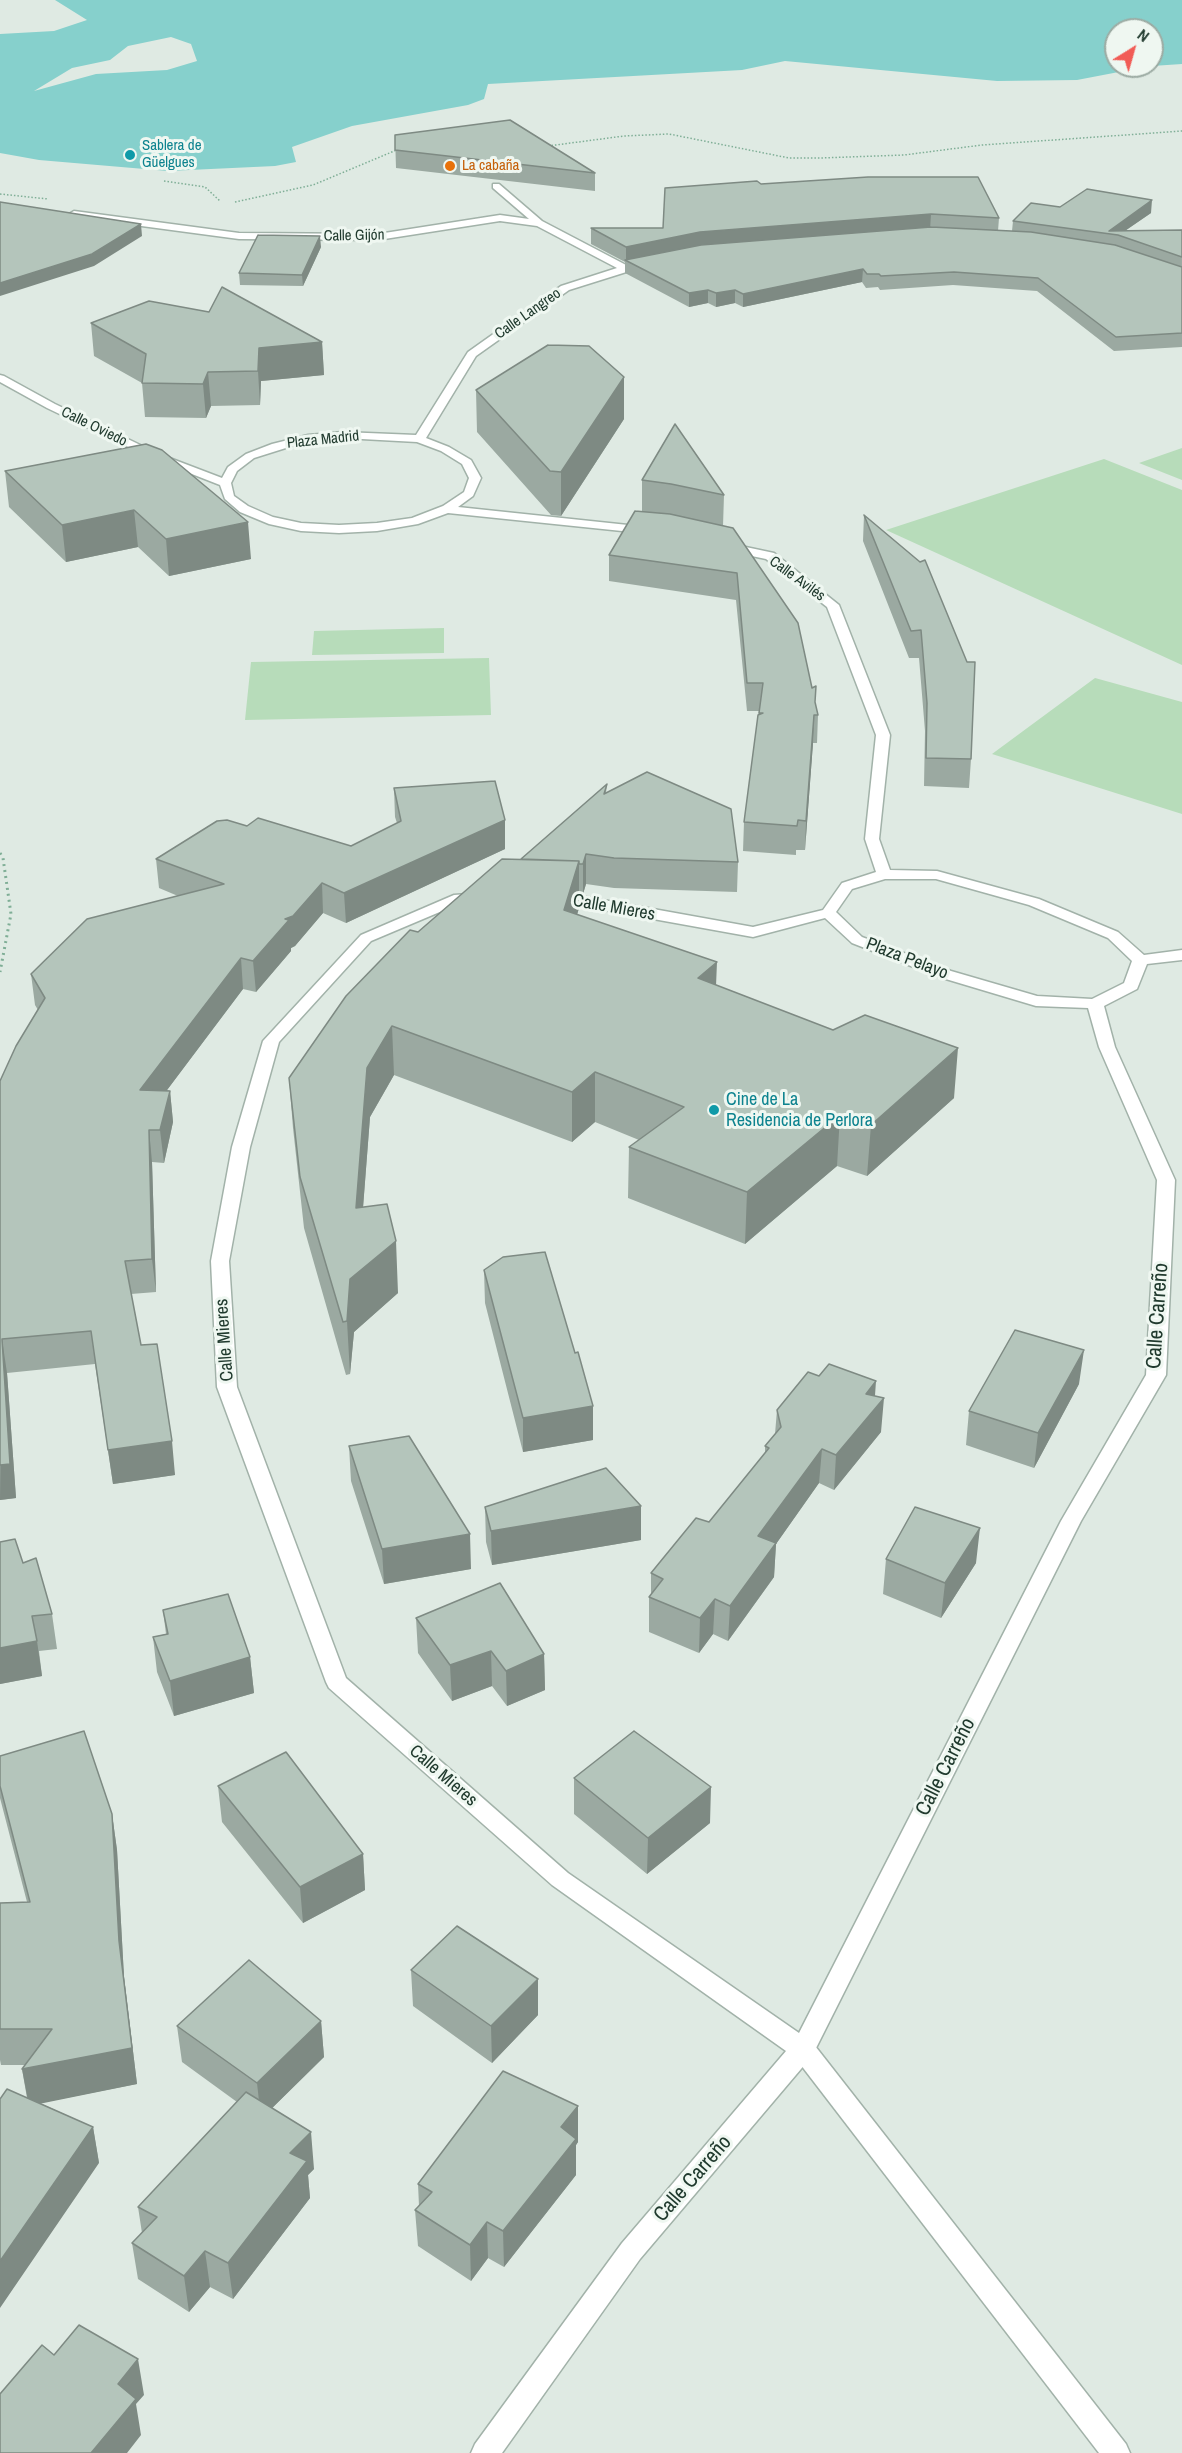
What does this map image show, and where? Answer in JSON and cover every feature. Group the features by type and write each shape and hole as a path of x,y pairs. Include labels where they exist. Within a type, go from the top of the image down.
{"street":[{"path":"496,186 538,223"},
{"name":"Calle Gijón","path":"63,213 239,236 378,237 500,218 538,223 625,268"},
{"name":"Calle Langreo","path":"418,439 472,354 565,288 625,268 656,261"},
{"name":"Calle Oviedo","path":"0,378 51,406 154,456 225,483"},
{"name":"Plaza Madrid","path":"343,435 418,439 445,449 467,462 476,478 469,494 447,510 414,521 377,527 339,529 302,527 269,520 244,509 229,497 225,483 232,469 250,456 287,443 343,435"},
{"path":"447,510 658,532"},
{"name":"Calle Avilés","path":"715,544 770,556 833,605 883,735 872,839 885,874"},
{"path":"828,913 847,886 885,874 938,875 1035,902 1113,935 1140,960 1182,955"},
{"name":"Calle Mieres","path":"504,898 459,898 366,938 271,1041 241,1147 220,1260 227,1387 337,1682 560,1879 803,2049 1116,2453"},
{"name":"Calle Mieres","path":"537,899 570,899 753,932 828,913"},
{"name":"Plaza Pelayo","path":"828,913 857,940 945,974 1036,1001 1095,1004 1131,986 1140,960"},
{"name":"Calle Carreño","path":"485,2453 631,2251 803,2049 1071,1521 1156,1375 1166,1180 1107,1047 1095,1004"}],"path":[{"path":"544,147 624,136 669,134 789,158 821,158 904,155 982,145 1182,131"},
{"path":"233,202 313,184 399,149"},
{"path":"164,181 205,187 217,196 222,205"},
{"path":"0,194 57,200"},
{"path":"0,853 3,858 11,914 0,972"}],"green space":[{"path":"1182,448 1182,480 1139,463"},
{"path":"1104,459 1182,490 1182,665 886,530"},
{"path":"444,628 444,653 312,655 314,631"},
{"path":"489,658 491,715 245,720 251,662"},
{"path":"1095,678 1182,702 1182,814 992,754"}],"water":[{"path":"55,0 1182,0 1182,64 1164,65 1164,18 1104,18 1104,75 1077,80 997,81 785,61 742,70 488,84 484,99 468,105 352,126 292,147 296,162 275,166 168,171 39,160 0,153 0,34 54,31 87,20","holes":["171,37 191,44 197,61 167,70 96,74 34,91 72,68 110,60 128,46"]}],"building":[{"path":"510,120 595,173 395,150 395,135"},
{"path":"868,177 978,177 999,218 931,214 700,232 626,247 591,228 663,228 665,188 757,181 761,184"},
{"path":"1087,189 1152,200 1109,231 1182,230 1182,257 1118,235 1013,221 1031,203 1060,207"},
{"path":"0,202 141,224 92,254 0,283"},
{"path":"931,227 1031,232 1115,245 1182,267 1182,333 1116,337 1038,278 954,272 881,276 867,274 863,269 743,294 735,290 689,293 625,260 701,245"},
{"path":"258,235 320,236 302,275 239,273"},
{"path":"222,287 322,342 259,348 258,371 208,372 203,384 142,383 146,354 91,323 149,301 209,312"},
{"path":"548,345 589,346 624,377 561,472 550,471 476,390"},
{"path":"675,424 724,495 642,480"},
{"path":"146,444 162,450 248,522 166,539 134,510 62,525 5,471"},
{"path":"635,511 670,514 733,528 798,623 812,688 816,686 815,702 818,715 814,715 806,821 798,820 797,826 744,822 758,715 763,713 759,713 763,683 747,683 737,573 609,555"},
{"path":"864,515 920,562 925,560 967,662 975,662 971,759 926,758 927,703 921,630 911,631"},
{"path":"647,772 731,809 738,862 614,858 586,854 583,864 579,864 579,861 521,859 607,784 604,794"},
{"path":"495,781 505,820 344,893 322,883 293,916 285,919 289,920 253,961 241,958 140,1090 170,1091 160,1130 149,1130 152,1259 125,1261 141,1345 157,1344 172,1441 108,1450 91,1331 2,1339 10,1464 0,1465 0,1081 16,1046 45,998 31,974 87,919 224,884 156,859 217,821 227,820 247,826 258,818 351,846 401,821 394,788"},
{"path":"502,859 579,861 564,910 717,962 698,978 833,1030 865,1015 958,1048 871,1125 840,1115 747,1192 629,1147 684,1107 595,1072 572,1092 392,1026 367,1068 356,1208 387,1204 396,1241 350,1279 347,1321 343,1322 300,1177 289,1078 346,996 410,930 418,932"},
{"path":"545,1252 593,1406 523,1418 484,1270 503,1257"},
{"path":"1015,1330 1084,1350 1038,1433 969,1411"},
{"path":"829,1364 876,1381 866,1394 884,1398 836,1455 822,1449 758,1536 776,1543 730,1606 715,1599 700,1618 649,1597 663,1579 651,1573 696,1518 709,1522 769,1448 765,1446 781,1427 777,1410 808,1372 819,1376"},
{"path":"409,1436 470,1534 382,1549 349,1446"},
{"path":"606,1468 641,1506 491,1531 485,1507"},
{"path":"915,1507 980,1528 945,1583 886,1559"},
{"path":"15,1539 23,1563 36,1558 52,1614 32,1616 37,1641 0,1648 0,1542"},
{"path":"500,1583 544,1654 506,1671 491,1651 450,1665 416,1618"},
{"path":"228,1594 250,1657 170,1681 153,1637 168,1634 163,1610"},
{"path":"84,1731 112,1814 119,1941 132,2048 22,2069 52,2029 0,2029 0,1903 30,1902 0,1786 0,1756"},
{"path":"634,1731 711,1787 648,1838 574,1778"},
{"path":"286,1752 363,1854 300,1887 218,1786"},
{"path":"457,1926 538,1979 491,2026 411,1970"},
{"path":"249,1960 321,2021 257,2083 177,2026"},
{"path":"503,2071 578,2106 561,2127 576,2139 503,2231 487,2222 470,2245 415,2210 432,2192 418,2184"},
{"path":"7,2089 93,2127 0,2261 0,2099"},
{"path":"246,2092 311,2132 290,2153 307,2161 228,2263 205,2251 184,2276 132,2243 157,2217 138,2207"},
{"path":"79,2325 138,2359 118,2384 136,2399 91,2453 0,2453 0,2394 42,2345 54,2355"}],"place":[{"name":"Sablera de Güelgues","path":"130,155"},
{"name":"La cabaña","path":"450,166"},
{"name":"Cine de La Residencia de Perlora","path":"714,1110"}]}
